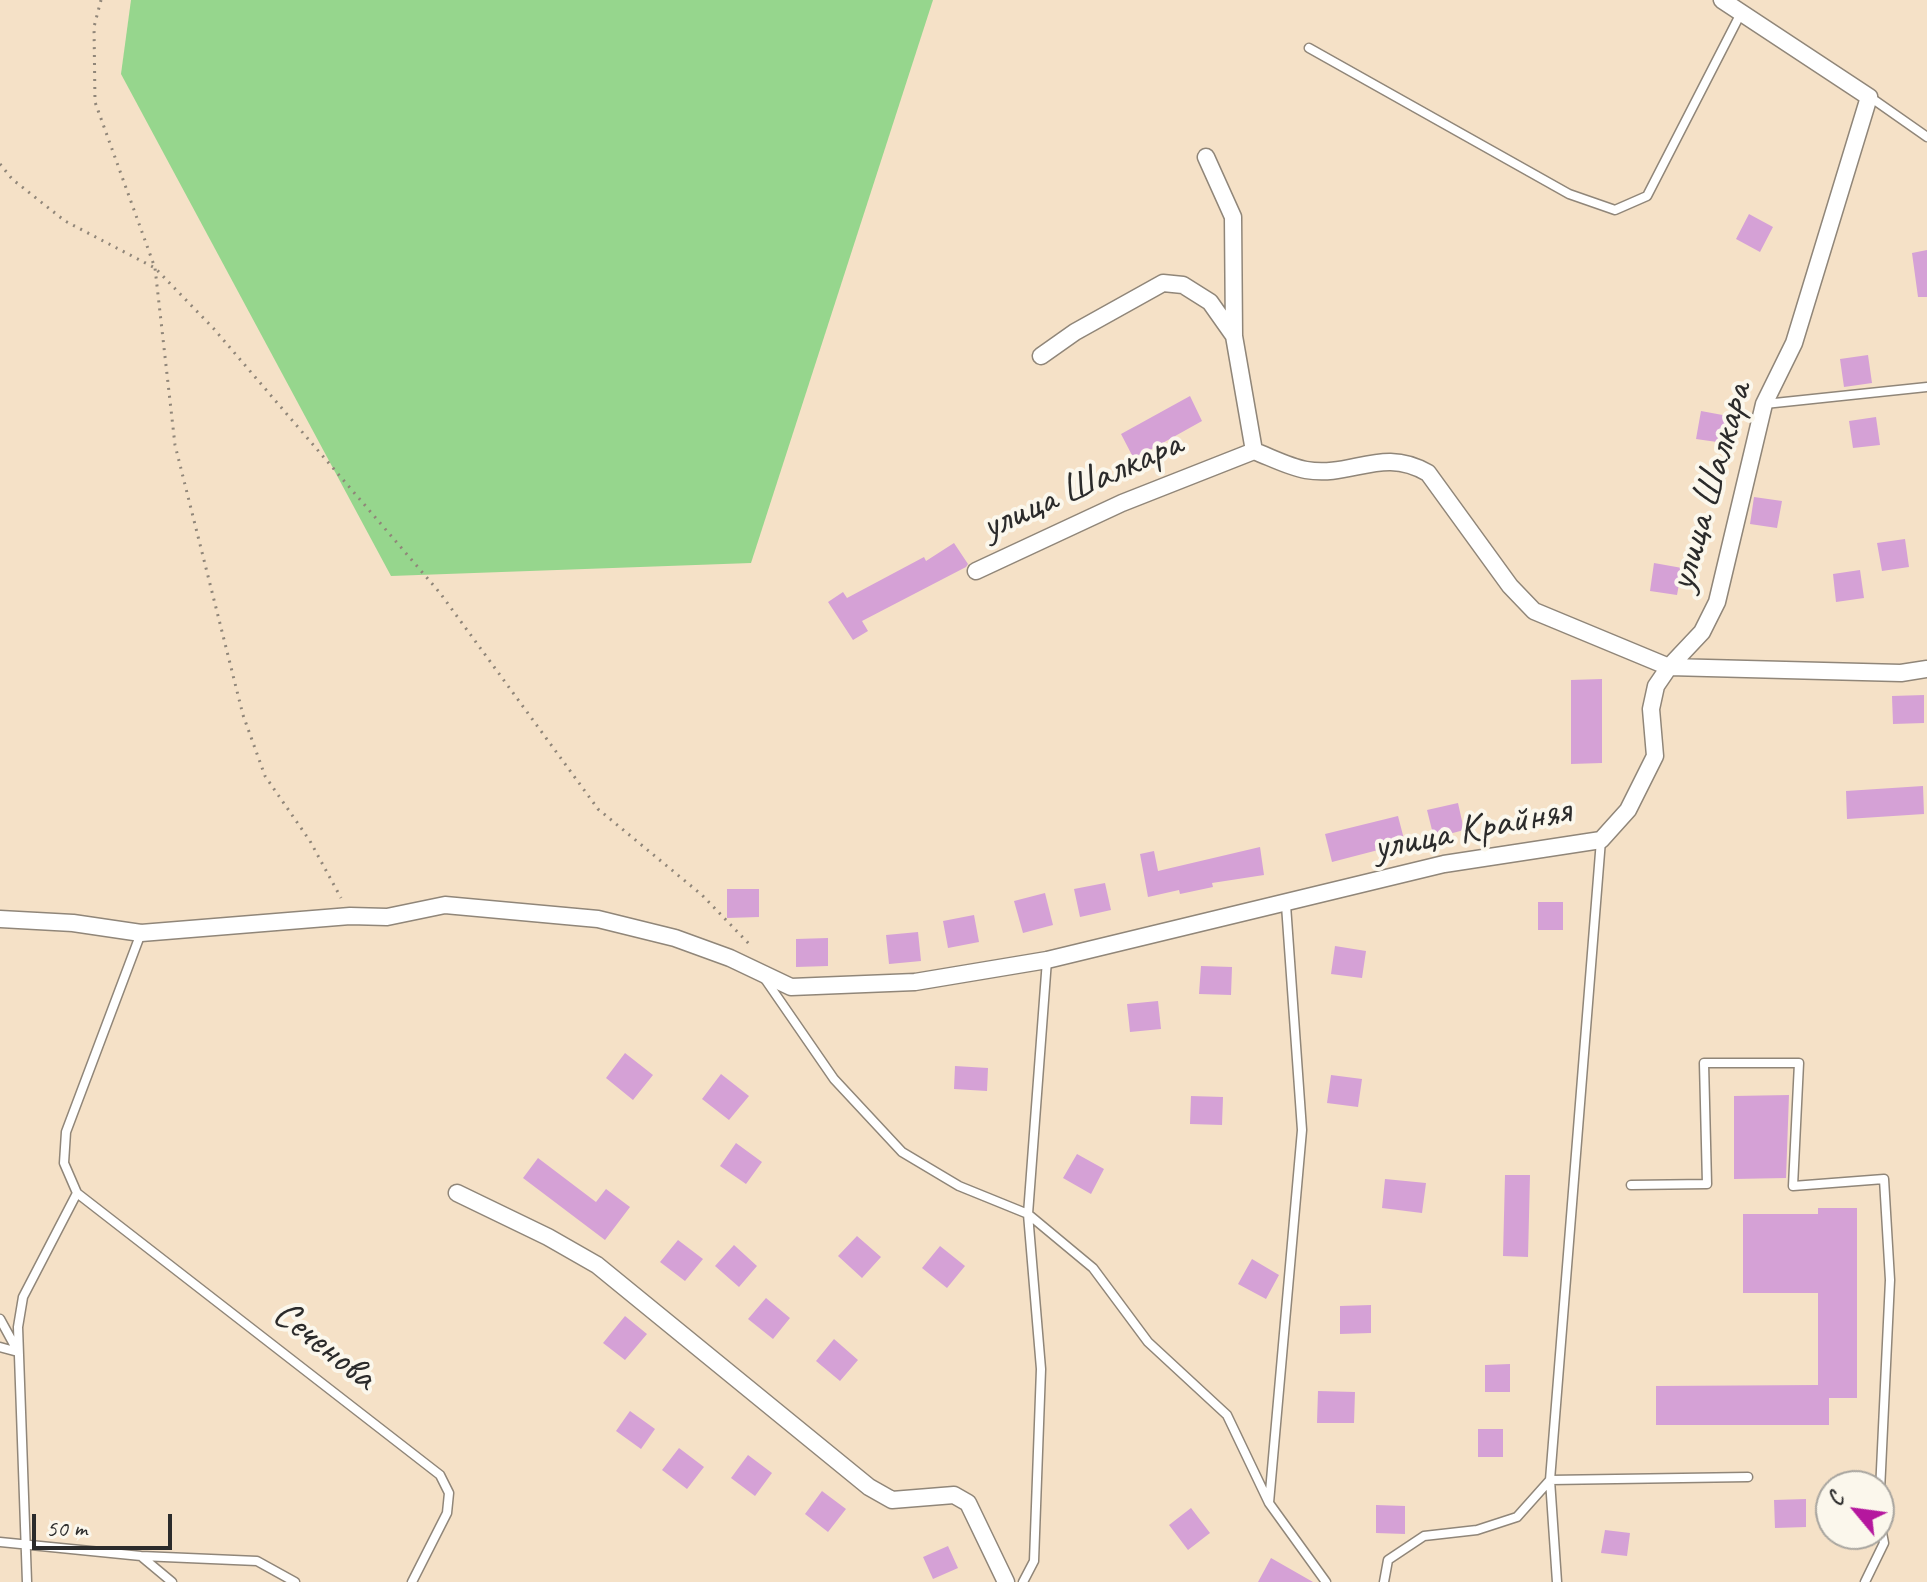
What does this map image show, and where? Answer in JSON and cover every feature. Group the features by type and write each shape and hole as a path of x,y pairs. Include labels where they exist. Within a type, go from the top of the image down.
{"street":[{"path":"1722,0 1869,97"},
{"name":"улица Шалкара","path":"1669,667 1702,632 1717,602 1764,404 1794,343 1869,97"},
{"path":"1206,157 1233,217 1234,336 1254,451 1307,470 1386,460 1409,462 1428,473 1510,586 1534,611 1669,667 1901,673 1927,669"},
{"path":"1041,356 1075,332 1163,283 1183,285 1210,302 1234,336"},
{"name":"улица Шалкара","path":"976,571 1122,503 1254,451"},
{"name":"улица Крайняя","path":"0,919 73,923 141,933 350,916 387,917 445,905 598,919 675,938 730,958 791,987 915,982 1047,960 1286,905 1444,864 1601,840 1628,810 1655,756 1651,709 1656,686 1669,667"},
{"path":"457,1193 548,1237 597,1265 869,1487 892,1500 954,1495 968,1503 1006,1582"}],"lane":[{"path":"1309,48 1569,194 1615,210 1647,196 1741,13"},
{"path":"1869,97 1927,137"},
{"path":"1764,404 1927,387"},
{"path":"1557,1582 1550,1480 1601,840"},
{"path":"1269,1503 1302,1130 1286,905"},
{"path":"27,1582 18,1353 23,1297 77,1193 64,1163 66,1132 141,933"},
{"path":"1023,1582 1034,1561 1041,1369 1028,1214 1047,960"},
{"path":"762,975 834,1079 902,1152 959,1186 1028,1214 1093,1268 1148,1342 1227,1415 1269,1503 1326,1582"},
{"path":"1631,1185 1707,1184 1704,1063 1799,1063 1793,1186 1884,1179 1890,1280 1881,1470"},
{"name":"Сеченова","path":"77,1193 440,1475 449,1493 447,1513 412,1582"},
{"path":"0,1319 18,1353"},
{"path":"0,1347 18,1353"},
{"path":"1384,1582 1388,1560 1424,1536 1477,1530 1517,1517 1550,1480 1748,1477"},
{"path":"0,1542 141,1556 257,1561 295,1582"},
{"path":"1865,1582 1881,1550"},
{"path":"141,1556 172,1582"}],"path":[{"path":"101,0 94,27 95,102 155,268 175,445 243,715 265,776 310,841 350,916"},
{"path":"0,164 12,179 65,221 155,268 214,329 440,593 598,809 702,895 761,957"}],"green space":[{"path":"131,0 933,0 751,563 391,576 121,74"}],"building":[{"path":"1749,214 1773,227 1760,252 1736,239"},
{"path":"1927,250 1927,297 1918,297 1912,253"},
{"path":"1868,355 1872,383 1844,387 1840,359"},
{"path":"1190,396 1202,421 1134,459 1121,434"},
{"path":"1701,411 1728,416 1724,443 1696,439"},
{"path":"1876,417 1880,445 1853,448 1849,421"},
{"path":"1754,497 1782,501 1777,528 1750,524"},
{"path":"1905,539 1909,567 1882,571 1877,543"},
{"path":"954,543 968,564 966,567 862,621 868,631 853,640 828,602 843,592 847,598 924,557 926,561"},
{"path":"1654,563 1682,568 1677,595 1650,591"},
{"path":"1860,570 1864,598 1836,602 1833,574"},
{"path":"1602,679 1602,763 1571,764 1571,680"},
{"path":"1924,695 1924,723 1893,724 1892,696"},
{"path":"1923,786 1924,814 1847,819 1846,791"},
{"path":"1458,803 1464,830 1434,838 1427,810"},
{"path":"1398,816 1405,843 1332,862 1325,834"},
{"path":"1260,847 1264,875 1212,883 1213,887 1180,894 1179,890 1148,897 1140,854 1154,851 1158,871"},
{"path":"1105,883 1111,910 1080,917 1074,889"},
{"path":"727,889 759,889 759,917 727,918"},
{"path":"1045,893 1053,925 1023,933 1014,901"},
{"path":"1538,902 1563,902 1563,930 1538,930"},
{"path":"974,915 979,942 948,948 943,921"},
{"path":"918,932 921,961 889,964 886,935"},
{"path":"828,938 828,966 796,967 796,939"},
{"path":"1335,946 1366,951 1362,978 1331,974"},
{"path":"1201,966 1232,967 1231,995 1199,994"},
{"path":"1158,1001 1161,1029 1130,1032 1127,1004"},
{"path":"625,1053 653,1075 633,1100 606,1078"},
{"path":"955,1066 988,1068 987,1091 954,1089"},
{"path":"721,1074 749,1096 729,1120 702,1099"},
{"path":"1331,1075 1362,1079 1358,1107 1327,1103"},
{"path":"1789,1095 1786,1178 1734,1179 1734,1096"},
{"path":"1191,1096 1223,1097 1222,1125 1190,1124"},
{"path":"736,1143 762,1162 746,1184 720,1166"},
{"path":"1077,1154 1104,1169 1091,1194 1063,1178"},
{"path":"538,1158 596,1202 606,1189 630,1207 605,1240 523,1178"},
{"path":"1505,1175 1530,1175 1528,1257 1503,1256"},
{"path":"1385,1179 1426,1183 1422,1213 1382,1208"},
{"path":"1818,1208 1857,1208 1857,1398 1829,1398 1829,1425 1656,1425 1656,1386 1818,1385 1818,1293 1743,1293 1743,1214 1818,1214"},
{"path":"857,1236 881,1257 862,1278 838,1256"},
{"path":"678,1240 703,1259 685,1281 660,1262"},
{"path":"734,1245 757,1266 739,1287 715,1266"},
{"path":"940,1246 965,1266 947,1288 922,1268"},
{"path":"1252,1259 1279,1275 1266,1299 1238,1284"},
{"path":"766,1298 790,1318 773,1339 748,1319"},
{"path":"1371,1305 1371,1333 1340,1334 1340,1306"},
{"path":"625,1316 647,1334 625,1360 603,1343"},
{"path":"834,1339 858,1360 840,1381 816,1361"},
{"path":"1510,1364 1510,1392 1485,1392 1485,1365"},
{"path":"1318,1391 1355,1392 1354,1423 1317,1423"},
{"path":"630,1411 655,1429 641,1449 616,1431"},
{"path":"1478,1429 1503,1429 1503,1457 1478,1457"},
{"path":"679,1448 704,1467 687,1489 662,1470"},
{"path":"748,1455 772,1473 755,1496 731,1478"},
{"path":"822,1491 846,1509 828,1532 805,1514"},
{"path":"1806,1499 1806,1527 1775,1528 1774,1500"},
{"path":"1376,1505 1405,1506 1405,1534 1376,1533"},
{"path":"1191,1508 1210,1533 1188,1550 1169,1525"},
{"path":"1605,1530 1630,1533 1627,1556 1601,1553"},
{"path":"948,1546 958,1568 933,1579 923,1557"},
{"path":"1271,1558 1313,1582 1258,1582"}]}
